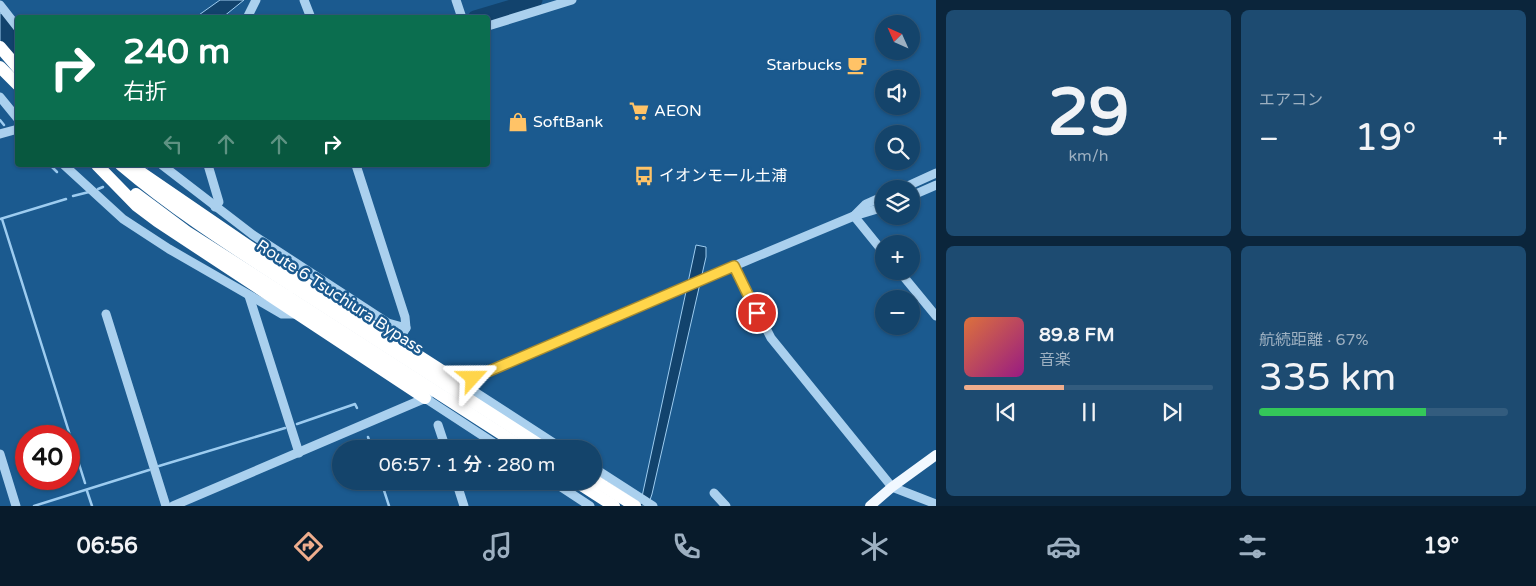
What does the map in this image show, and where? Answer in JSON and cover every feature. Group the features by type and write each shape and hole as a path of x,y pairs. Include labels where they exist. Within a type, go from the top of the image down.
{"highway":[{"path":"0,47 15,64"},
{"path":"0,67 15,82"},
{"path":"99,167 124,193 157,221 425,398"},
{"name":"Route 6 Tsuchiura Bypass","path":"104,167 187,232 291,291 531,440"},
{"name":"Route 6 Tsuchiura Bypass","path":"123,167 153,192 291,291 512,440"},
{"path":"133,167 263,256 461,384"},
{"path":"602,485 635,506"},
{"path":"589,490 614,506"}],"main road":[{"path":"870,506 892,487 936,455"}],"street":[{"path":"248,15 256,0"},
{"path":"304,0 310,15"},
{"path":"456,0 460,15"},
{"path":"490,25 572,0"},
{"path":"2,8 15,24"},
{"path":"0,97 15,115"},
{"path":"0,134 15,129"},
{"path":"66,167 123,218 169,249 282,314 290,316 296,314"},
{"path":"165,167 253,235 388,323 406,328"},
{"path":"209,167 219,202 215,207"},
{"path":"357,167 394,280 406,328 388,355 386,364 388,372"},
{"path":"920,180 936,173"},
{"path":"920,192 936,185"},
{"path":"854,216 866,204 875,200"},
{"path":"173,506 734,266 854,216 875,210"},
{"path":"854,216 875,241"},
{"path":"734,266 764,326 780,351 892,487 936,504"},
{"path":"906,280 936,316"},
{"path":"249,296 299,453"},
{"path":"106,314 166,506"},
{"path":"461,384 549,440"},
{"path":"425,398 489,440"},
{"path":"506,440 519,420"},
{"path":"438,425 443,440"},
{"path":"0,454 16,506"},
{"path":"602,473 653,506"},
{"path":"459,490 464,506"},
{"path":"566,490 590,506"},
{"path":"714,493 726,506"}],"water":[{"path":"220,0 244,0 225,15 199,15"},
{"path":"0,13 15,18 15,56 0,47"},
{"path":"696,245 706,247 706,257 652,494 648,506 640,506"}],"waterway":[{"path":"485,15 535,0"},
{"path":"0,120 4,125"},
{"path":"52,167 57,172"},
{"path":"98,189 103,187"},
{"path":"73,196 89,192"},
{"path":"0,219 66,199"},
{"path":"2,219 85,483"},
{"path":"297,424 355,404 357,408"},
{"path":"159,466 285,428"},
{"path":"34,506 149,470"},
{"path":"384,490 389,506"},
{"path":"87,491 92,506"}],"place":[{"name":"Starbucks","path":"857,65"},
{"name":"AEON","path":"639,111"},
{"name":"SoftBank","path":"518,122"},
{"name":"イオンモール土浦","path":"644,176"}],"route":[{"path":"473,378 734,266 757,313"}]}
